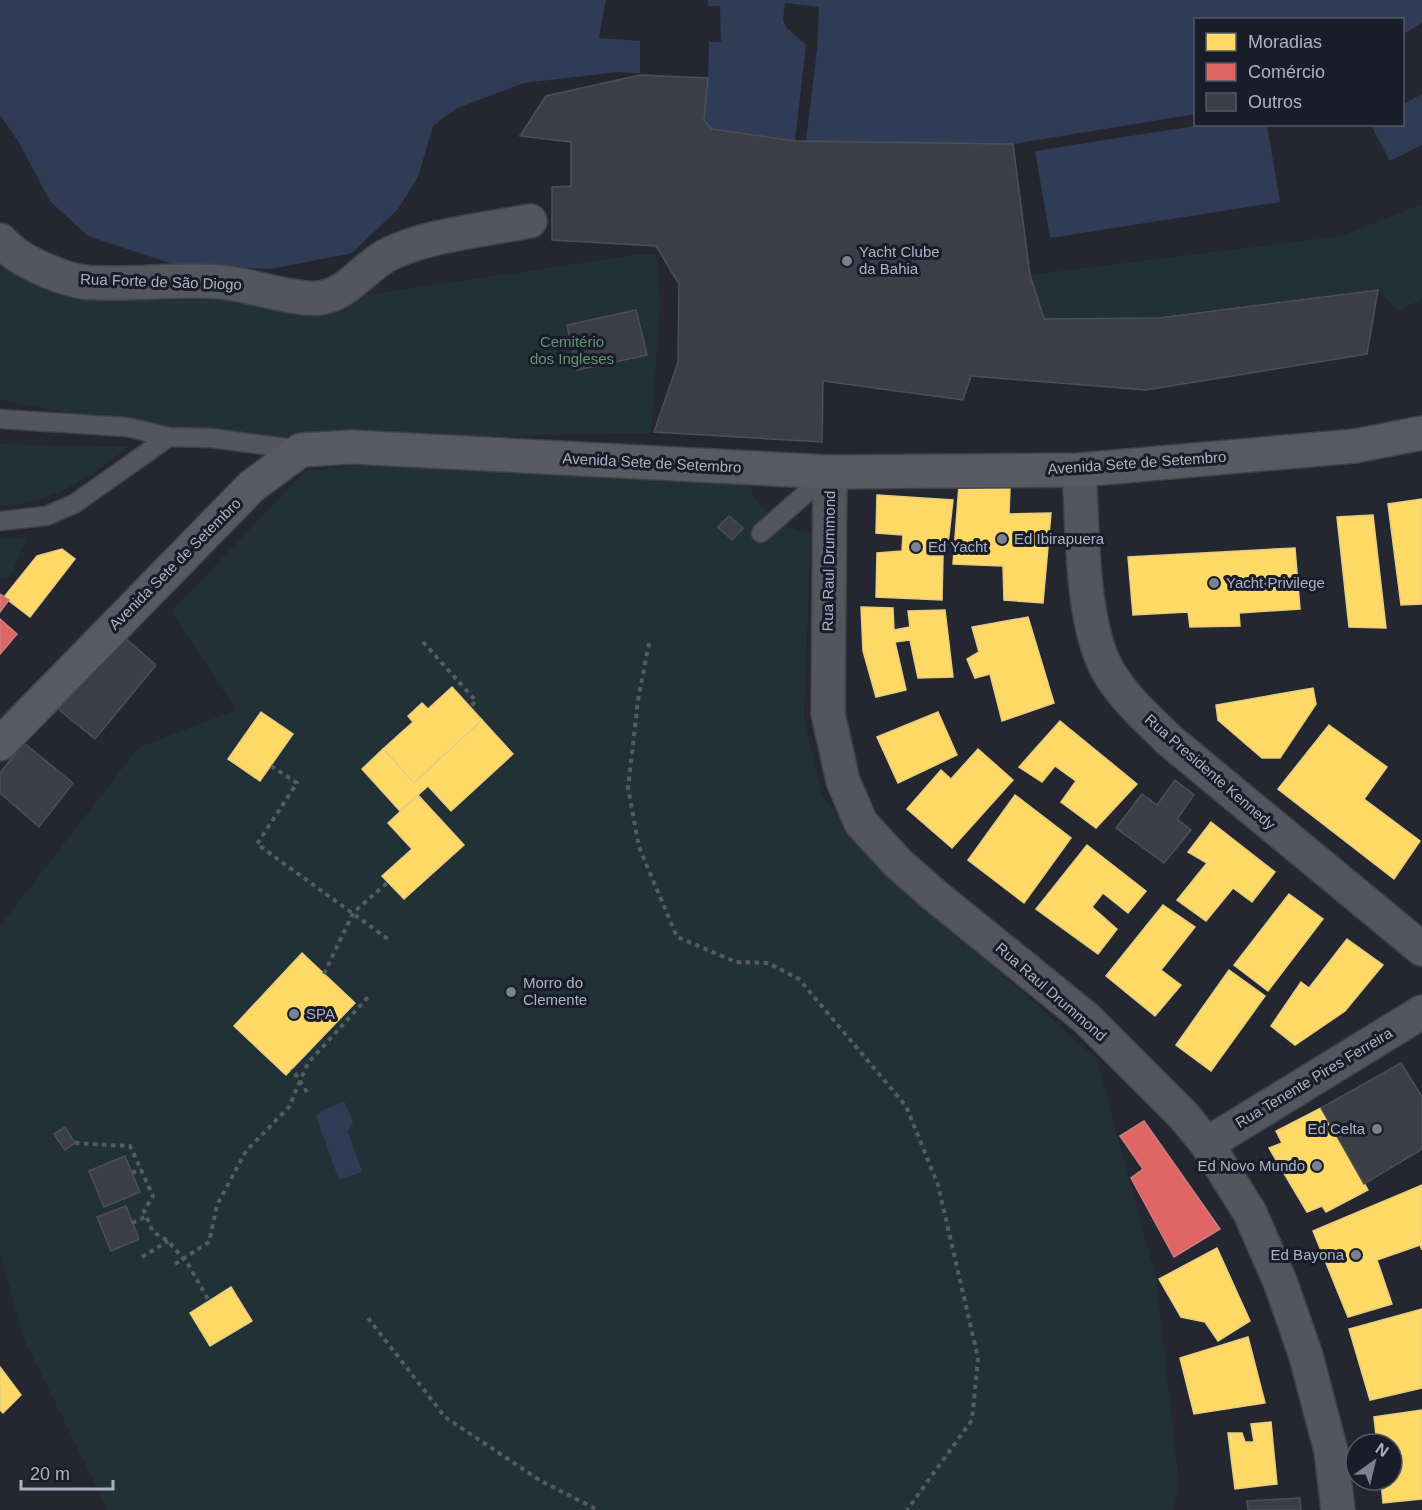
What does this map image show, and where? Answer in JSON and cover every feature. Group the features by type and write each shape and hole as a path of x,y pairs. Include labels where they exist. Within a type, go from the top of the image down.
{"main road":[{"name":"Avenida Sete de Setembro","path":"0,744 252,486 301,450 352,447 830,472 1079,470 1355,446 1422,433"}],"street":[{"name":"Rua Forte de São Diogo","path":"0,240 17,255 48,271 82,282 219,282 319,298 340,291 384,257 409,247 438,238 530,221"},
{"name":"Rua Presidente Kennedy","path":"1079,470 1088,599 1094,636 1110,675 1136,708 1169,740 1422,949"},
{"name":"Rua Raul Drummond","path":"830,472 828,714 843,781 861,823 898,863 933,894 1086,1018 1183,1115 1207,1144 1250,1214 1281,1284 1306,1356 1331,1451 1338,1510"},
{"name":"Rua Tenente Pires Ferreira","path":"1207,1144 1422,1012"}],"lane":[{"path":"0,419 127,427 169,437 211,438 301,450"},
{"path":"0,522 46,516 74,504 169,437"},
{"path":"761,533 830,472"}],"path":[{"path":"423,642 476,701 470,706"},
{"path":"649,643 638,700 628,788 639,847 677,937 736,962 768,963 799,980 906,1106 938,1185 978,1358 972,1420 907,1510"},
{"path":"271,766 297,783 257,844 388,939"},
{"path":"324,974 353,914 388,882"},
{"path":"175,1264 209,1242 217,1205 246,1151 290,1107 308,1063 368,997"},
{"path":"292,1069 307,1092"},
{"path":"75,1143 130,1146 153,1196 144,1211 153,1232 168,1241 188,1264 208,1301"},
{"path":"132,1173 141,1170"},
{"path":"132,1223 146,1216"},
{"path":"142,1257 168,1241"},
{"path":"368,1318 445,1417 541,1481 598,1510"}],"green space":[{"path":"1422,204 1422,299 1398,311 1378,290 1159,318 1044,319 1030,275 1341,236"},
{"name":"Cemitério dos Ingleses","path":"635,255 657,255 660,305 651,433 303,440 219,436 60,412 0,399 0,264 69,295 224,290 319,302"},
{"path":"0,444 129,447 98,470 54,494 0,507"},
{"name":"Morro do Clemente","path":"391,462 748,478 755,498 767,512 788,526 811,534 804,717 822,795 877,863 1097,1059 1156,1279 1179,1483 1173,1510 108,1510 23,1337 0,1252 0,926 138,748 236,710 171,612 305,471"},
{"path":"0,538 27,539 10,576 0,578"}],"water":[{"path":"0,0 1422,0 1422,23 1404,33 1404,18 1194,18 1194,114 1013,144 795,141 712,129 704,120 707,78 618,72 524,83 457,108 433,126 418,177 398,209 352,253 271,269 176,265 88,236 50,201 18,141 0,115"},
{"path":"1422,94 1422,145 1390,161 1372,126 1404,126 1404,103"},
{"path":"1195,126 1267,126 1280,202 1050,238 1035,151"},
{"path":"344,1101 353,1122 348,1132 362,1172 339,1180 316,1116 319,1112"}],"pier":[{"path":"606,0 708,0 708,6 720,6 721,42 709,42 708,78 640,75 640,41 599,38"},
{"path":"785,3 819,7 817,50 806,140 795,141 806,45 787,28 783,20"}],"building: Moradias":[{"name":"Ed Ibirapuera","path":"959,485 1010,488 1009,514 1051,513 1043,603 1004,600 1003,566 953,564"},
{"name":"Ed Yacht","path":"877,495 953,500 948,544 930,544 928,556 943,556 942,600 876,597 877,553 902,551 903,535 876,533"},
{"path":"1422,499 1422,604 1401,605 1388,504"},
{"path":"1373,515 1386,628 1349,627 1337,517"},
{"name":"Yacht Privilege","path":"1295,548 1300,609 1239,613 1240,626 1190,627 1188,612 1133,615 1128,557"},
{"path":"62,549 75,559 30,617 4,597 37,556"},
{"path":"861,607 893,608 894,630 910,627 908,611 945,610 953,677 918,678 910,640 895,642 906,690 876,697 863,651"},
{"path":"1028,617 1054,703 1002,721 990,674 975,678 967,659 979,652 972,627"},
{"path":"452,687 482,720 414,783 383,749 413,722 408,716 422,703 428,709"},
{"path":"1313,688 1316,704 1280,758 1262,758 1218,720 1216,705"},
{"path":"261,712 293,734 260,781 228,759"},
{"path":"938,712 957,755 898,783 877,737"},
{"path":"482,720 513,754 451,811 428,786 400,811 362,769 383,749 414,783"},
{"path":"1060,721 1137,784 1096,828 1061,802 1076,781 1055,766 1042,782 1019,767"},
{"path":"1329,725 1387,767 1364,799 1420,841 1394,879 1278,789"},
{"path":"978,749 1013,780 952,848 907,809 941,770 951,779"},
{"path":"418,795 464,845 404,899 382,876 412,849 388,823"},
{"path":"1015,795 1071,838 1024,903 968,860"},
{"path":"1211,822 1275,872 1252,902 1233,888 1206,921 1177,900 1207,863 1188,852"},
{"path":"1087,845 1146,891 1128,913 1103,893 1092,907 1117,929 1098,954 1036,909"},
{"path":"1289,894 1323,919 1268,991 1234,965"},
{"path":"1163,905 1195,927 1161,970 1181,985 1155,1016 1106,976"},
{"path":"1347,939 1383,965 1345,1011 1295,1045 1271,1026 1301,982 1309,988"},
{"name":"SPA","path":"302,953 355,1003 286,1075 234,1026"},
{"path":"1229,970 1265,996 1211,1071 1176,1045"},
{"name":"Ed Novo Mundo","path":"1321,1108 1368,1190 1326,1212 1322,1206 1307,1212 1269,1148 1282,1143 1276,1131"},
{"name":"Ed Bayona","path":"1422,1185 1422,1250 1420,1245 1377,1260 1392,1304 1348,1317 1313,1231"},
{"path":"1217,1248 1250,1321 1218,1341 1205,1322 1181,1317 1159,1279"},
{"path":"231,1287 252,1321 210,1346 190,1313"},
{"path":"1422,1309 1422,1388 1370,1400 1349,1329"},
{"path":"1248,1337 1265,1403 1194,1414 1180,1358"},
{"path":"0,1367 21,1395 3,1413 0,1410"},
{"path":"1422,1410 1422,1499 1383,1503 1382,1492 1404,1492 1404,1432 1376,1432 1374,1417"},
{"path":"1271,1422 1277,1484 1235,1489 1228,1433 1242,1433 1245,1442 1254,1442 1251,1424"}],"building: Comércio":[{"path":"0,594 9,600 0,612"},
{"path":"0,619 17,634 0,654"},
{"path":"1144,1121 1220,1229 1174,1257 1131,1178 1143,1169 1120,1136"}],"building: Outros":[{"name":"Yacht Clube da Bahia","path":"640,75 708,78 704,120 712,129 795,141 1013,144 1030,275 1044,319 1159,318 1378,290 1367,354 1146,390 971,376 963,400 823,381 822,442 654,432 678,362 679,284 656,246 552,240 552,187 571,186 571,142 520,136 546,96"},
{"path":"636,310 647,355 577,370 567,325"},
{"path":"729,516 743,528 732,540 718,527"},
{"path":"125,638 156,665 95,739 58,709"},
{"path":"24,743 73,783 39,827 0,793 0,773"},
{"path":"1175,780 1194,795 1177,819 1191,830 1164,863 1116,828 1142,794 1157,805"},
{"name":"Ed Celta","path":"1401,1063 1422,1097 1422,1149 1364,1184 1321,1108"},
{"path":"65,1127 75,1143 65,1150 54,1134"},
{"path":"125,1156 140,1192 104,1207 89,1171"},
{"path":"126,1206 139,1239 111,1251 97,1217"},
{"path":"1300,1498 1301,1510 1248,1510 1247,1501"}],"place":[{"name":"Yacht Clube da Bahia","path":"847,261"},
{"name":"Ed Ibirapuera","path":"1002,539"},
{"name":"Ed Yacht","path":"916,547"},
{"name":"Yacht Privilege","path":"1214,583"},
{"name":"Morro do Clemente","path":"511,992"},
{"name":"SPA","path":"294,1014"},
{"name":"Ed Celta","path":"1377,1129"},
{"name":"Ed Novo Mundo","path":"1317,1166"},
{"name":"Ed Bayona","path":"1356,1255"}]}
